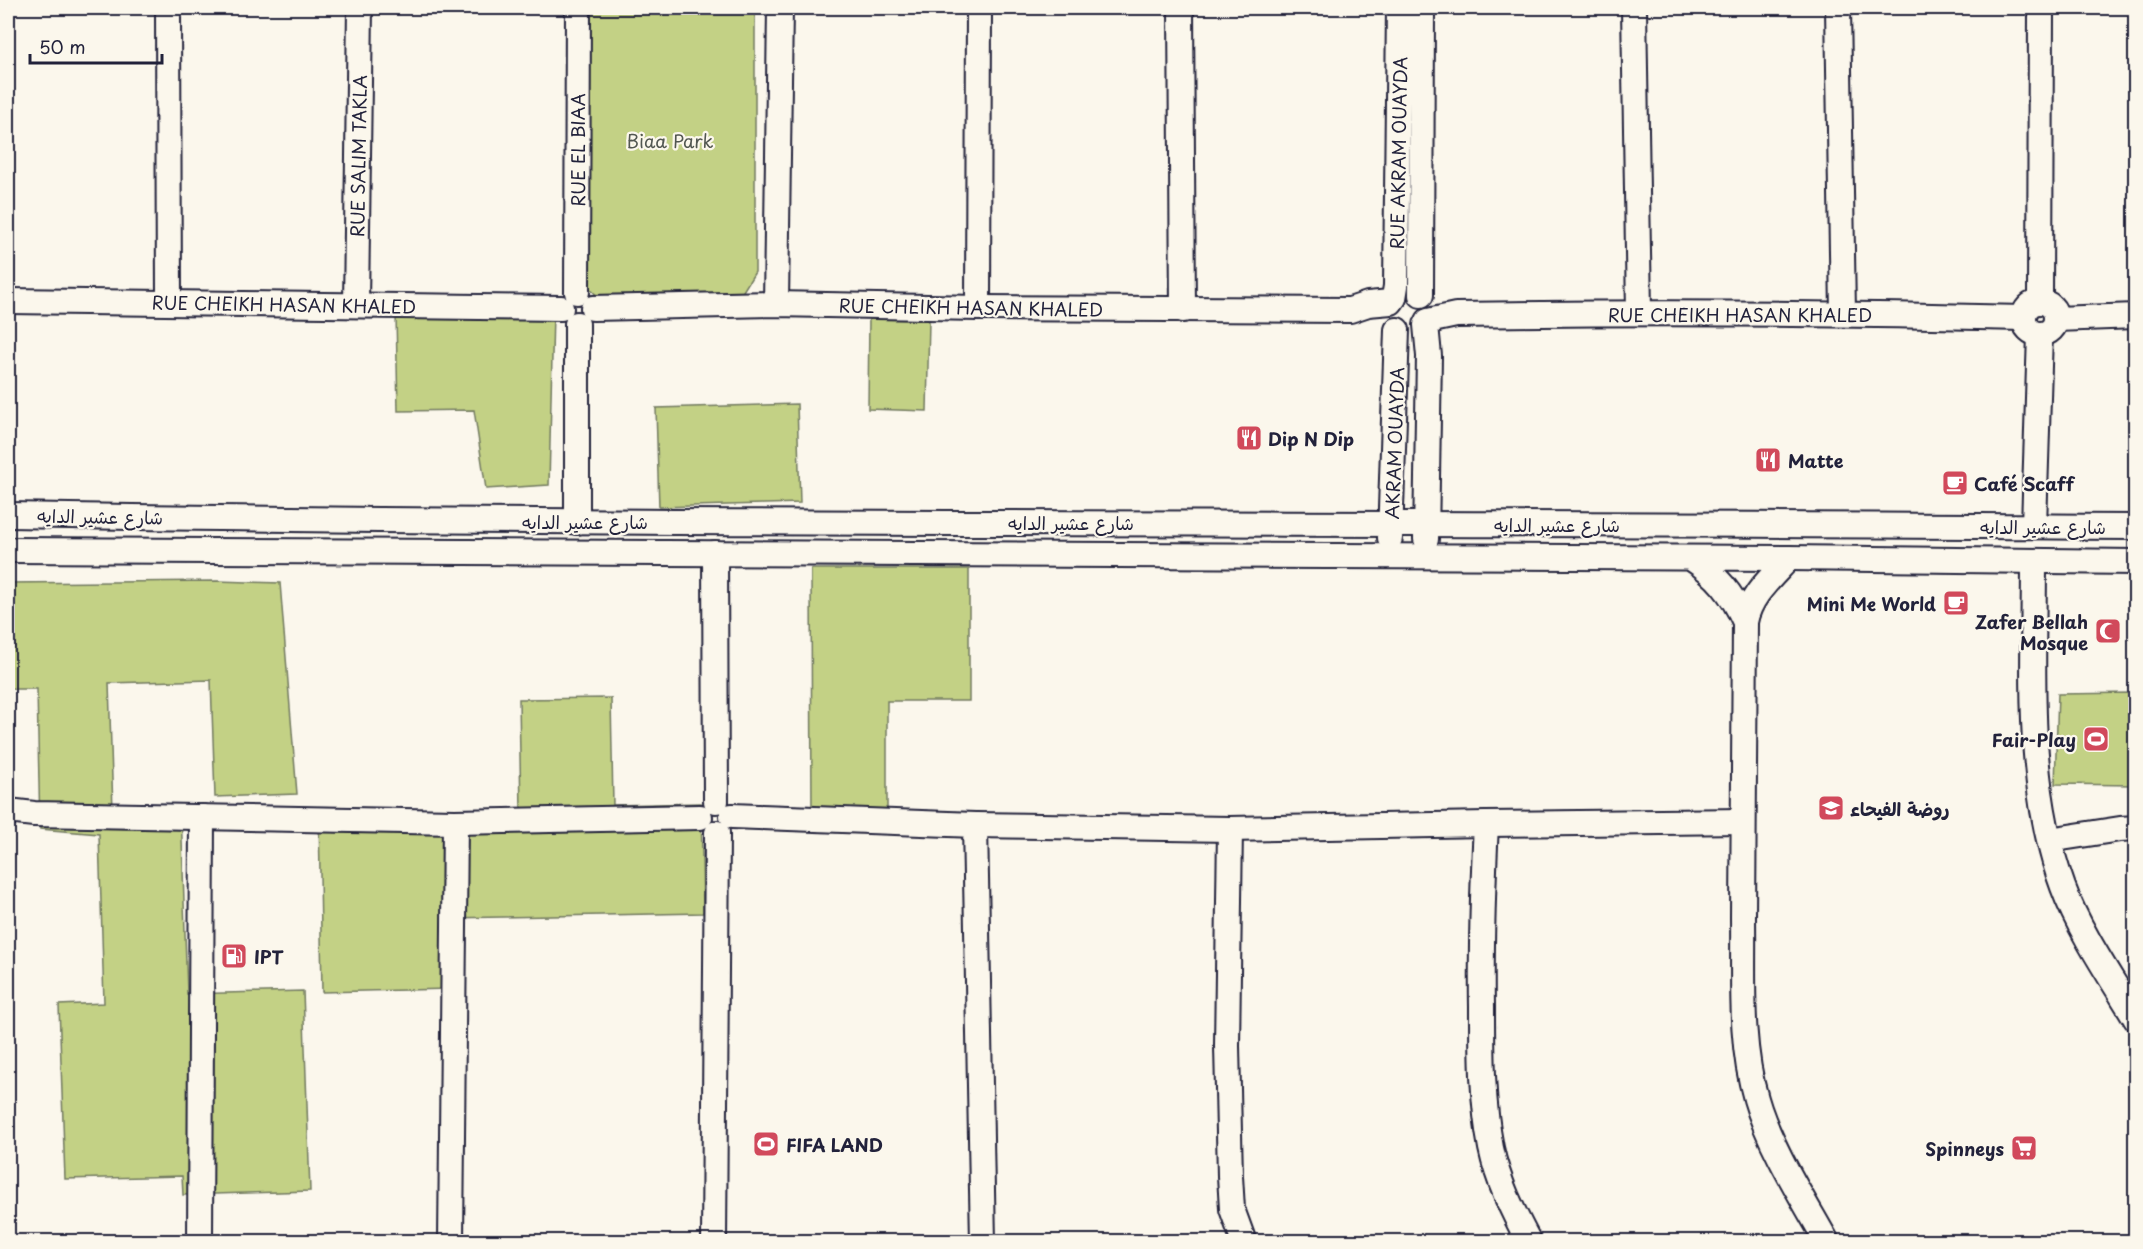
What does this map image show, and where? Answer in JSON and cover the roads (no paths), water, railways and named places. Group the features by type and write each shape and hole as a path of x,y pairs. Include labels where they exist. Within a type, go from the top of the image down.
{"street":[{"path":"168,8 169,302"},
{"name":"RUE SALIM TAKLA","path":"356,304 360,8"},
{"name":"RUE EL BIAA","path":"577,522 578,8"},
{"path":"776,303 780,8"},
{"path":"978,308 979,8"},
{"path":"1181,8 1183,310"},
{"name":"RUE AKRAM OUAYDA","path":"1394,314 1399,8"},
{"name":"RUE AKRAM OUAYDA","path":"1422,8 1428,356 1428,523 1425,556"},
{"path":"1634,8 1639,312"},
{"path":"1838,8 1843,313"},
{"path":"2034,526 2040,318 2041,8"},
{"path":"1407,292 1426,311 1415,332 1407,333 1394,314 1407,292"},
{"name":"RUE CHEIKH HASAN KHALED","path":"8,301 577,308 776,303 1183,310 1350,310 1368,304 1394,314"},
{"name":"RUE CHEIKH HASAN KHALED","path":"1426,311 1456,315 1639,312 1843,313 2040,318 2136,316"},
{"name":"AKRAM OUAYDA","path":"1389,556 1394,314"},
{"name":"شارع عشير الدايه","path":"8,515 577,522 2136,527"},
{"name":"شارع عشير الدايه","path":"8,550 1789,558 2136,562"},
{"path":"714,1242 715,553"},
{"path":"1691,558 1724,584 1745,622"},
{"path":"1789,558 1758,593 1747,613 1745,622 1743,821 1745,1035 1756,1100 1769,1133 1827,1242"},
{"path":"2034,562 2035,747 2041,803 2049,840 2064,889 2088,939 2136,1019"},
{"path":"8,811 34,814 455,822 716,817 1230,830 1743,821"},
{"path":"8,816 34,814"},
{"path":"200,1242 202,818"},
{"path":"452,1242 455,822"},
{"path":"1486,824 1481,925 1484,1097 1491,1149 1507,1199 1528,1242"},
{"path":"975,825 983,1242"},
{"path":"2049,840 2136,828"},
{"path":"1230,830 1227,1046 1230,1176 1232,1209 1245,1242"}],"place":[{"name":"Dip N Dip","path":"1249,438"},
{"name":"Matte","path":"1768,460"},
{"name":"Café Scaff","path":"1955,483"},
{"name":"Mini Me World","path":"1956,603"},
{"name":"Zafer Bellah Mosque","path":"2108,631"},
{"name":"Fair-Play","path":"2096,739"},
{"name":"روضة الفيحاء","path":"1831,808"},
{"name":"IPT","path":"234,956"},
{"name":"FIFA LAND","path":"766,1144"},
{"name":"Spinneys","path":"2024,1148"}],"park label":[{"name":"Biaa Park","path":"670,140"}]}
